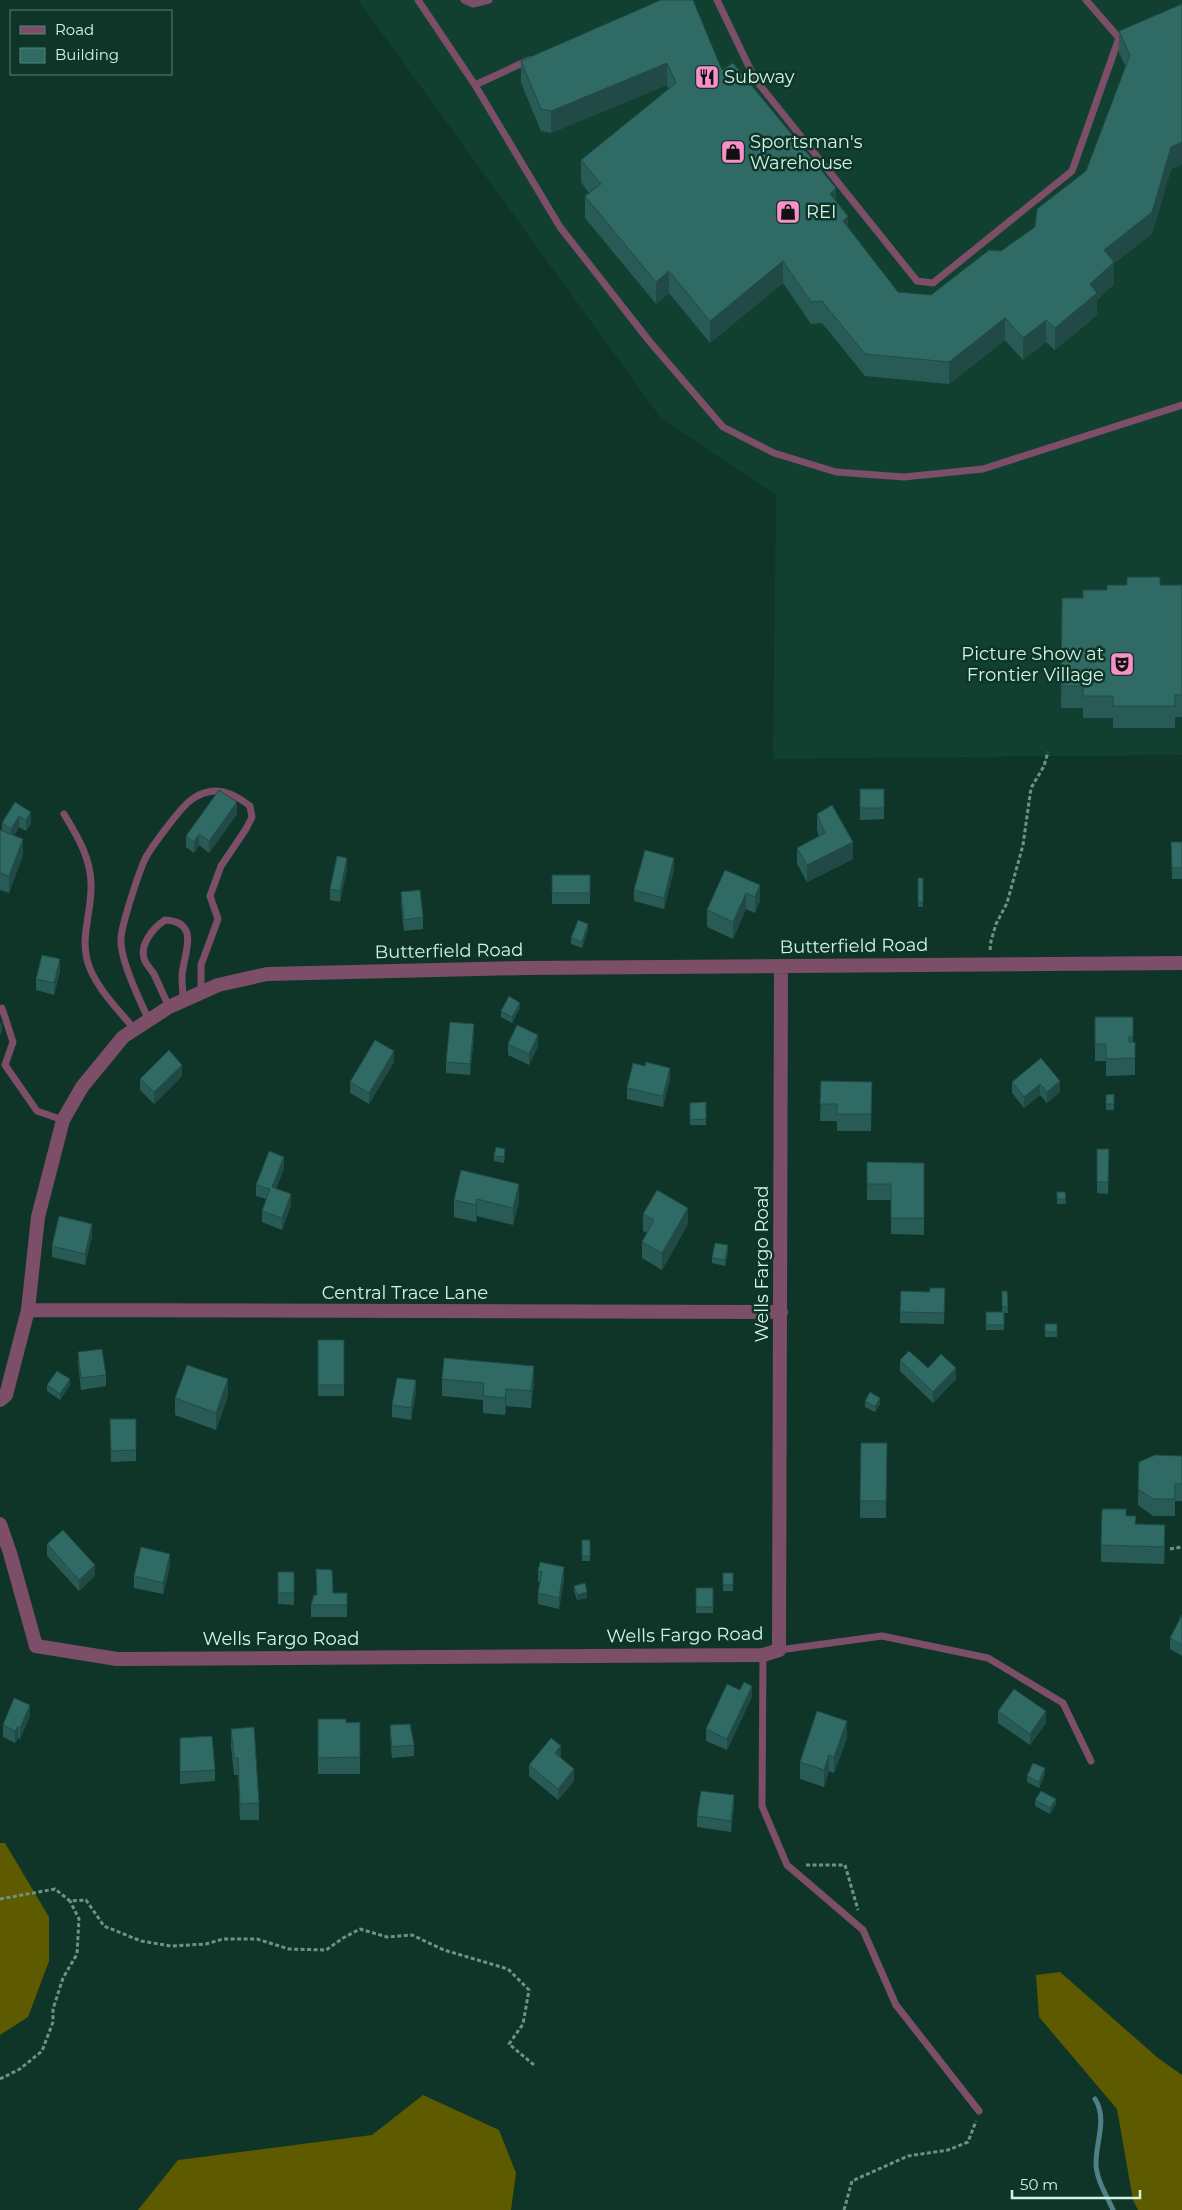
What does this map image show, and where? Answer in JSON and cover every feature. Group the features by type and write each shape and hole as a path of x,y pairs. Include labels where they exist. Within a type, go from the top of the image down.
{"street":[{"name":"Butterfield Road","path":"0,1400 6,1395 28,1310 38,1217 63,1120 82,1087 123,1037 183,1000 218,985 267,974 781,966 1182,963"},
{"name":"Wells Fargo Road","path":"0,1524 36,1646 54,1649 118,1659 763,1655 780,1650 781,966"},
{"name":"Central Trace Lane","path":"28,1310 781,1312"}],"lane":[{"path":"418,0 474,85 560,227 650,342 723,427 774,453 836,472 904,477 983,469 1182,405"},
{"path":"464,0 473,4 489,0"},
{"path":"718,0 755,79 918,281 932,284 1072,171 1119,38 1127,35"},
{"path":"1086,0 1119,38"},
{"path":"474,85 535,58"},
{"path":"149,1021 132,980 121,938 132,896 146,857 190,800 207,792 222,791 239,798 250,806 252,816 246,829 220,866 212,886 210,896 218,919 201,965 201,993"},
{"path":"64,814 81,841 90,864 91,888 84,942 88,962 107,995 135,1030"},
{"path":"169,1008 154,975 144,960 143,952 151,934 165,920 178,923 186,931 188,938 182,975 183,1000"},
{"path":"2,1008 14,1042 5,1065 37,1111 63,1120"},
{"path":"780,1650 882,1636 988,1658 1063,1703 1091,1761"},
{"path":"763,1655 762,1806 788,1865 863,1930 896,2005 980,2111"}],"path":[{"path":"990,964 990,941 1007,903 1023,845 1031,788 1044,766 1048,752"},
{"path":"1170,1549 1182,1547"},
{"path":"788,1865 845,1865 863,1930"},
{"path":"0,1899 55,1889 70,1901 80,1919 77,1954 64,1978 53,2009 53,2022 42,2052 20,2069 0,2079"},
{"path":"70,1901 86,1900 104,1926 141,1941 171,1946 206,1944 223,1939 257,1939 289,1949 326,1950 360,1929 387,1937 412,1935 444,1950 508,1969 528,1990 523,2024 509,2044 534,2064"},
{"path":"844,2210 852,2181 908,2156 948,2150 968,2142 980,2111"}],"shaded area":[{"path":"358,0 1182,0 1182,755 773,759 776,495 660,417"},
{"path":"0,1843 5,1843 49,1917 49,1961 28,2017 0,2035"},
{"path":"1060,1972 1158,2058 1182,2075 1182,2210 1138,2210 1133,2200 1117,2109 1039,2017 1036,1975"},
{"path":"423,2095 499,2130 516,2173 511,2210 138,2210 178,2160 372,2135"}],"building":[{"path":"661,0 693,0 722,70 733,63 836,188 830,194 848,216 843,221 898,292 931,295 989,250 1001,251 1035,227 1037,209 1086,171 1130,55 1119,31 1182,4 1182,142 1171,147 1152,212 1104,250 1114,262 1090,284 1097,293 1055,328 1046,320 1023,338 1005,318 949,362 865,354 822,301 811,302 783,261 710,321 669,271 656,282 585,196 601,184 581,160 676,83 667,63 551,111 541,109 521,61"},
{"name":"Picture Show at Frontier Village","path":"1127,577 1160,577 1160,585 1182,585 1182,695 1175,695 1175,706 1113,706 1113,696 1083,696 1083,686 1061,686 1062,598 1083,598 1083,590 1107,590 1107,585 1127,585"},
{"path":"860,789 884,789 884,808 860,808"},
{"path":"219,790 237,802 209,841 199,834 194,842 186,836"},
{"path":"15,802 31,812 26,820 19,816 11,829 2,823"},
{"path":"832,805 853,842 807,865 797,848 825,833 817,814"},
{"path":"0,830 23,839 9,876 0,873"},
{"path":"1171,842 1182,842 1182,868 1172,868"},
{"path":"645,850 674,858 664,898 634,890"},
{"path":"337,856 347,858 340,891 330,889"},
{"path":"725,870 760,885 755,897 746,893 733,922 707,910"},
{"path":"552,875 590,875 590,893 552,893"},
{"path":"918,878 923,878 923,902 918,902"},
{"path":"420,890 423,917 404,920 401,892"},
{"path":"578,920 588,924 582,942 571,938"},
{"path":"42,955 60,959 54,983 36,979"},
{"path":"509,996 520,1003 512,1017 501,1011"},
{"path":"1095,1017 1133,1017 1133,1037 1129,1037 1129,1042 1135,1042 1135,1058 1106,1059 1106,1044 1095,1044"},
{"path":"450,1022 474,1024 470,1064 446,1062"},
{"path":"517,1025 538,1035 529,1054 508,1044"},
{"path":"375,1040 394,1051 369,1093 350,1082"},
{"path":"169,1050 182,1065 154,1092 140,1079"},
{"path":"1041,1058 1060,1081 1047,1092 1040,1084 1024,1097 1012,1082"},
{"path":"646,1062 670,1068 663,1096 627,1088 633,1063 645,1066"},
{"path":"821,1081 872,1082 871,1114 837,1114 837,1104 820,1104"},
{"path":"1114,1094 1114,1104 1106,1104 1106,1095"},
{"path":"706,1102 706,1119 690,1120 690,1103"},
{"path":"496,1147 505,1149 504,1157 494,1156"},
{"path":"1097,1149 1109,1149 1108,1182 1097,1182"},
{"path":"269,1151 284,1157 272,1187 291,1194 282,1218 262,1211 270,1189 256,1185"},
{"path":"867,1162 924,1163 924,1218 891,1218 891,1184 867,1184"},
{"path":"461,1170 519,1184 513,1208 477,1199 476,1205 454,1200"},
{"path":"657,1190 688,1208 662,1253 642,1242 654,1220 643,1214"},
{"path":"1057,1192 1065,1192 1066,1199 1057,1199"},
{"path":"59,1216 92,1224 85,1254 52,1246"},
{"path":"715,1243 728,1245 725,1260 712,1258"},
{"path":"930,1288 945,1288 944,1313 900,1312 901,1291 929,1292"},
{"path":"1002,1291 1007,1291 1008,1307 1002,1307"},
{"path":"986,1312 1004,1312 1004,1325 986,1325"},
{"path":"1045,1324 1057,1324 1057,1332 1045,1332"},
{"path":"318,1340 344,1340 344,1385 318,1385"},
{"path":"102,1349 106,1375 81,1378 78,1352"},
{"path":"909,1351 928,1368 941,1354 956,1368 933,1392 900,1360"},
{"path":"444,1358 534,1366 531,1391 506,1389 505,1398 483,1396 484,1383 442,1379"},
{"path":"187,1365 228,1379 216,1413 175,1398"},
{"path":"57,1371 70,1379 60,1394 47,1385"},
{"path":"397,1378 416,1380 411,1408 392,1405"},
{"path":"870,1392 880,1398 875,1407 865,1401"},
{"path":"110,1419 136,1419 136,1450 111,1451"},
{"path":"861,1443 887,1443 886,1501 860,1501"},
{"path":"1155,1455 1182,1456 1182,1484 1175,1484 1175,1499 1153,1499 1138,1489 1139,1462"},
{"path":"1102,1509 1126,1509 1126,1516 1136,1516 1135,1524 1165,1525 1164,1547 1101,1545"},
{"path":"63,1530 95,1565 79,1580 47,1544"},
{"path":"582,1540 590,1540 590,1556 582,1556"},
{"path":"141,1547 170,1554 163,1583 134,1576"},
{"path":"540,1562 564,1567 559,1598 538,1593 542,1572 538,1571"},
{"path":"316,1569 332,1570 333,1593 347,1593 347,1605 311,1605 314,1595 317,1595"},
{"path":"278,1572 294,1572 294,1593 278,1593"},
{"path":"723,1573 733,1573 733,1585 723,1585"},
{"path":"585,1583 587,1592 577,1595 574,1586"},
{"path":"696,1588 713,1588 713,1607 696,1607"},
{"path":"1182,1615 1182,1645 1170,1638"},
{"path":"744,1682 752,1686 727,1739 706,1729 727,1684 740,1690"},
{"path":"1014,1689 1046,1711 1030,1734 998,1711"},
{"path":"14,1698 30,1705 20,1728 18,1726 15,1731 3,1725"},
{"path":"817,1711 847,1721 834,1757 829,1755 824,1770 800,1762"},
{"path":"318,1719 346,1719 346,1723 360,1722 360,1757 318,1758"},
{"path":"410,1724 414,1745 392,1747 390,1725"},
{"path":"254,1727 259,1803 240,1804 238,1758 234,1758 231,1729"},
{"path":"212,1736 215,1770 180,1772 180,1738"},
{"path":"551,1738 561,1746 555,1753 574,1769 558,1789 529,1765"},
{"path":"1033,1763 1045,1768 1039,1782 1027,1776"},
{"path":"701,1791 734,1795 731,1821 697,1816"},
{"path":"1041,1791 1056,1799 1050,1808 1035,1800"}],"waterway":[{"path":"1095,2099 1099,2107 1101,2123 1096,2165 1100,2183 1113,2210"}],"place":[{"name":"Subway","path":"707,77"},
{"name":"Sportsman's Warehouse","path":"733,152"},
{"name":"REI","path":"788,212"},
{"name":"Picture Show at Frontier Village","path":"1122,664"}]}
